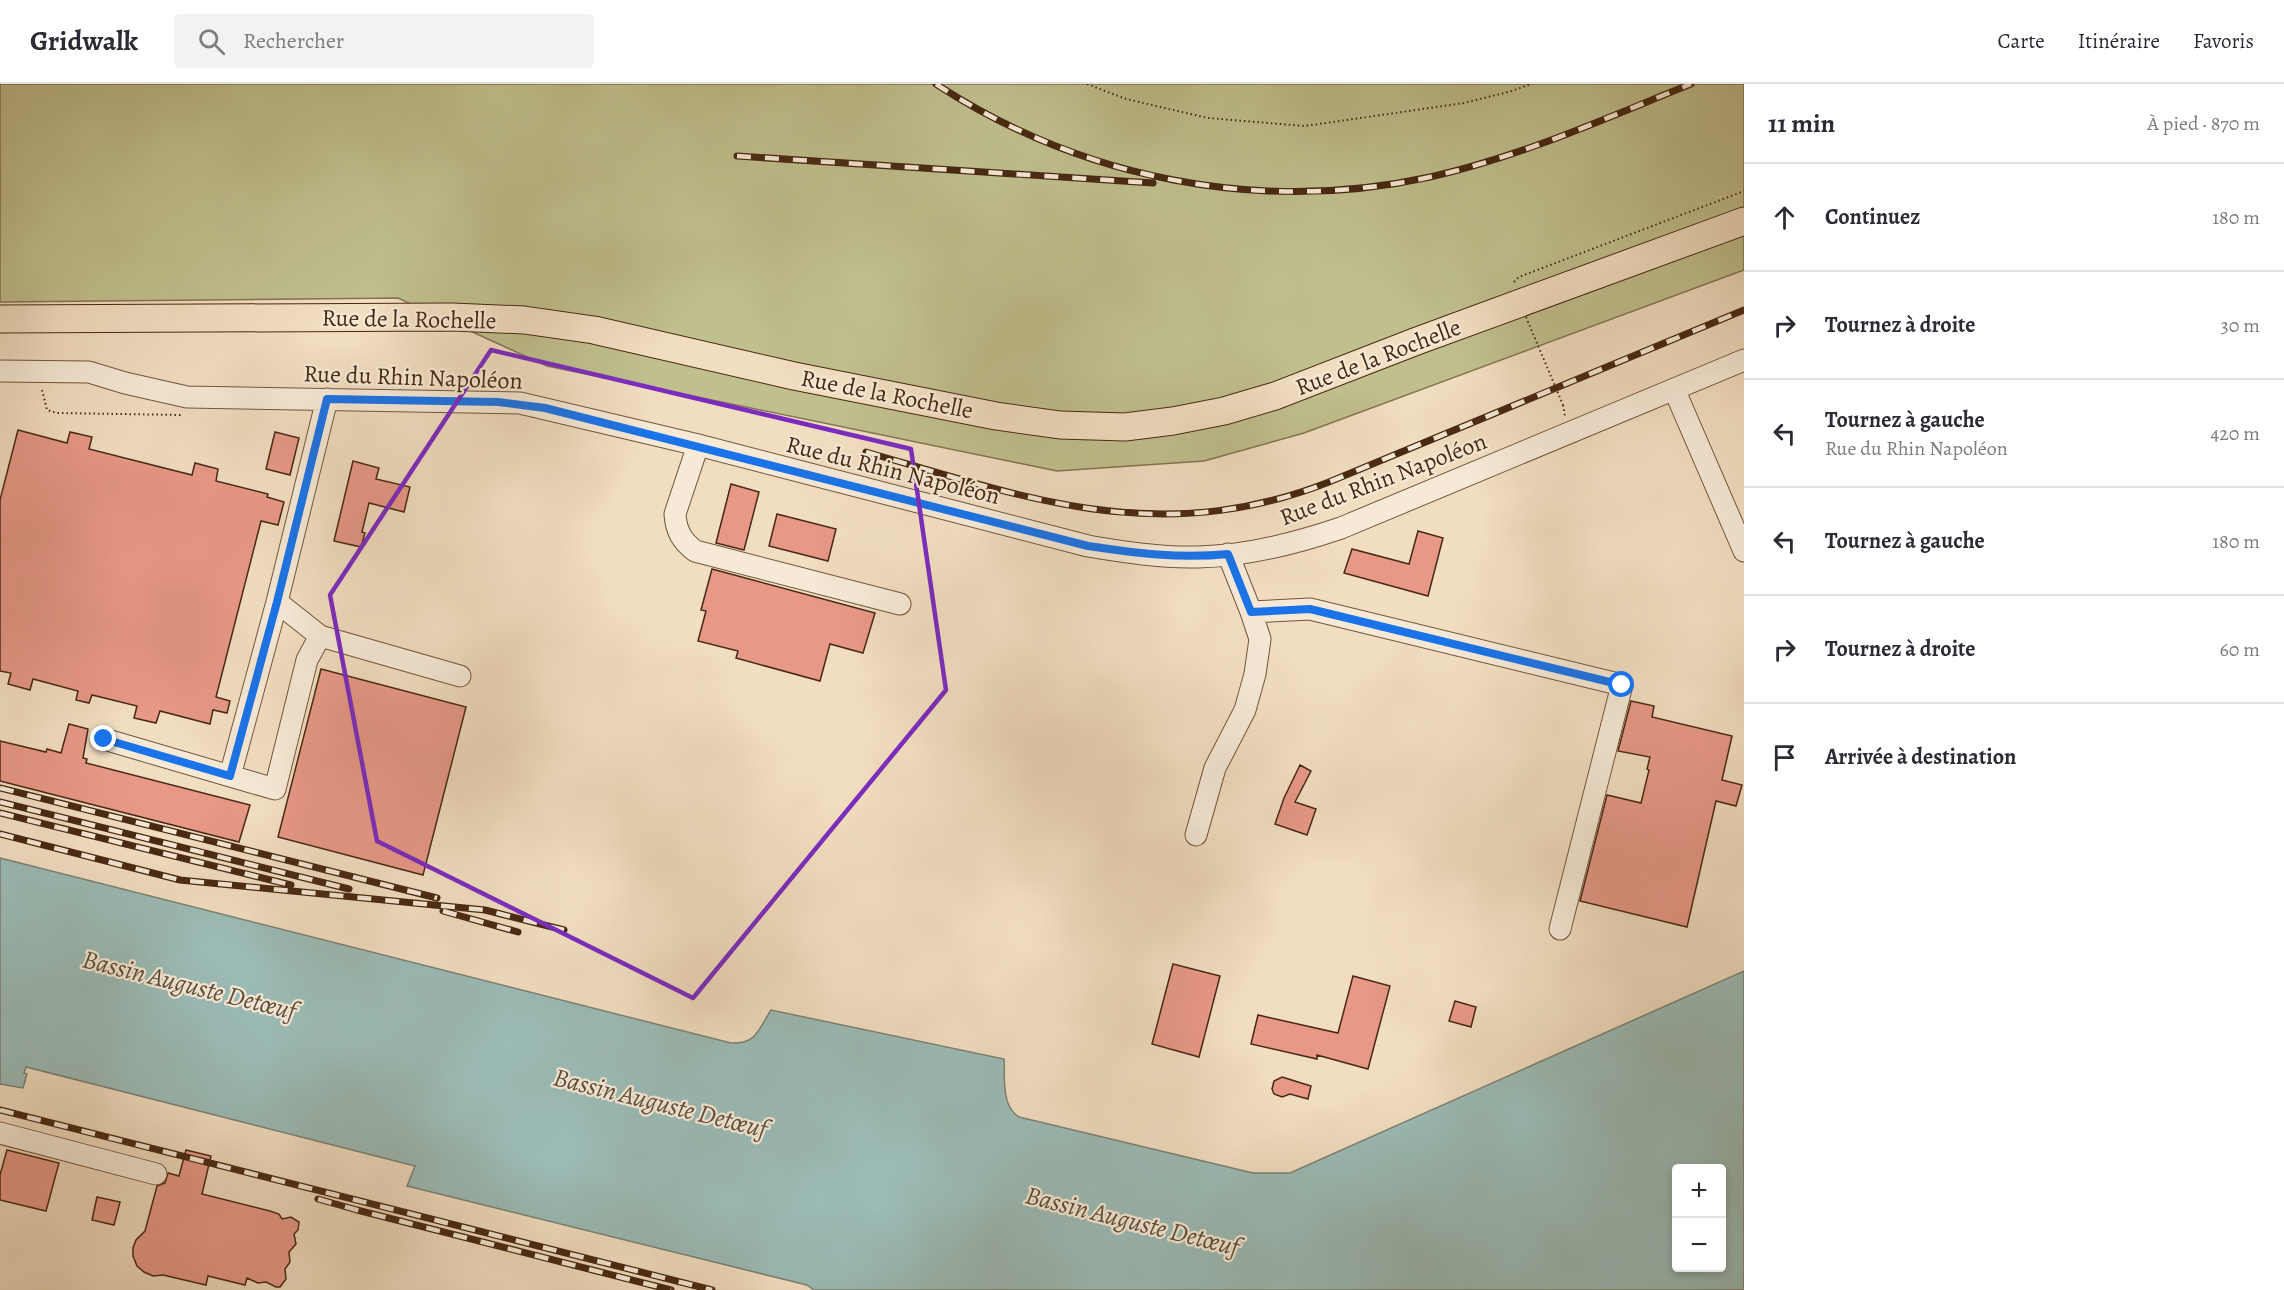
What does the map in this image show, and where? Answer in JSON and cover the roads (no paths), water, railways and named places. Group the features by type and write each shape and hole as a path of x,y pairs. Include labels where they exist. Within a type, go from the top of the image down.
{"main road":[{"name":"Rue de la Rochelle","path":"0,319 452,317 524,320 594,330 794,375 996,416 1060,424 1125,427 1224,411 1275,396 1417,341 1744,221"}],"street":[{"name":"Rue du Rhin Napoléon","path":"0,371 89,372 187,397 520,403 1088,546 1143,555 1198,557 1255,552 1295,543 1341,528 1744,360"},
{"path":"1674,389 1744,551"},
{"path":"230,776 277,602 327,399"},
{"path":"698,446 675,514 676,526 681,537 695,551 900,604"},
{"path":"1196,835 1215,768 1245,710 1255,674 1260,639 1228,554"},
{"path":"277,602 320,636 460,676"},
{"path":"1251,612 1310,609 1622,685 1560,928"},
{"path":"104,739 275,789 307,660 320,636"},
{"path":"0,1133 156,1174"}],"water":[{"name":"Bassin Auguste Detœuf","path":"0,858 731,1043 740,1043 752,1038 771,1010 1004,1059 1007,1099 1013,1112 1019,1117 1253,1173 1290,1173 1744,971 1744,1290 814,1290 807,1285 407,1186 415,1166 26,1067 24,1073 27,1074 23,1088 0,1084"}],"railway":[{"path":"936,84 992,117 1050,144 1111,165 1174,180 1237,189 1301,191 1366,188 1464,169 1530,148 1691,84"},
{"path":"737,156 1153,183"},
{"path":"866,452 1040,500 1096,509 1152,514 1209,512 1268,502 1329,482 1744,310"},
{"path":"0,788 437,898"},
{"path":"0,802 349,889"},
{"path":"0,813 291,885"},
{"path":"0,834 180,880 485,910 564,930"},
{"path":"443,911 518,932"},
{"path":"0,1110 712,1290"},
{"path":"318,1199 671,1290"}]}
